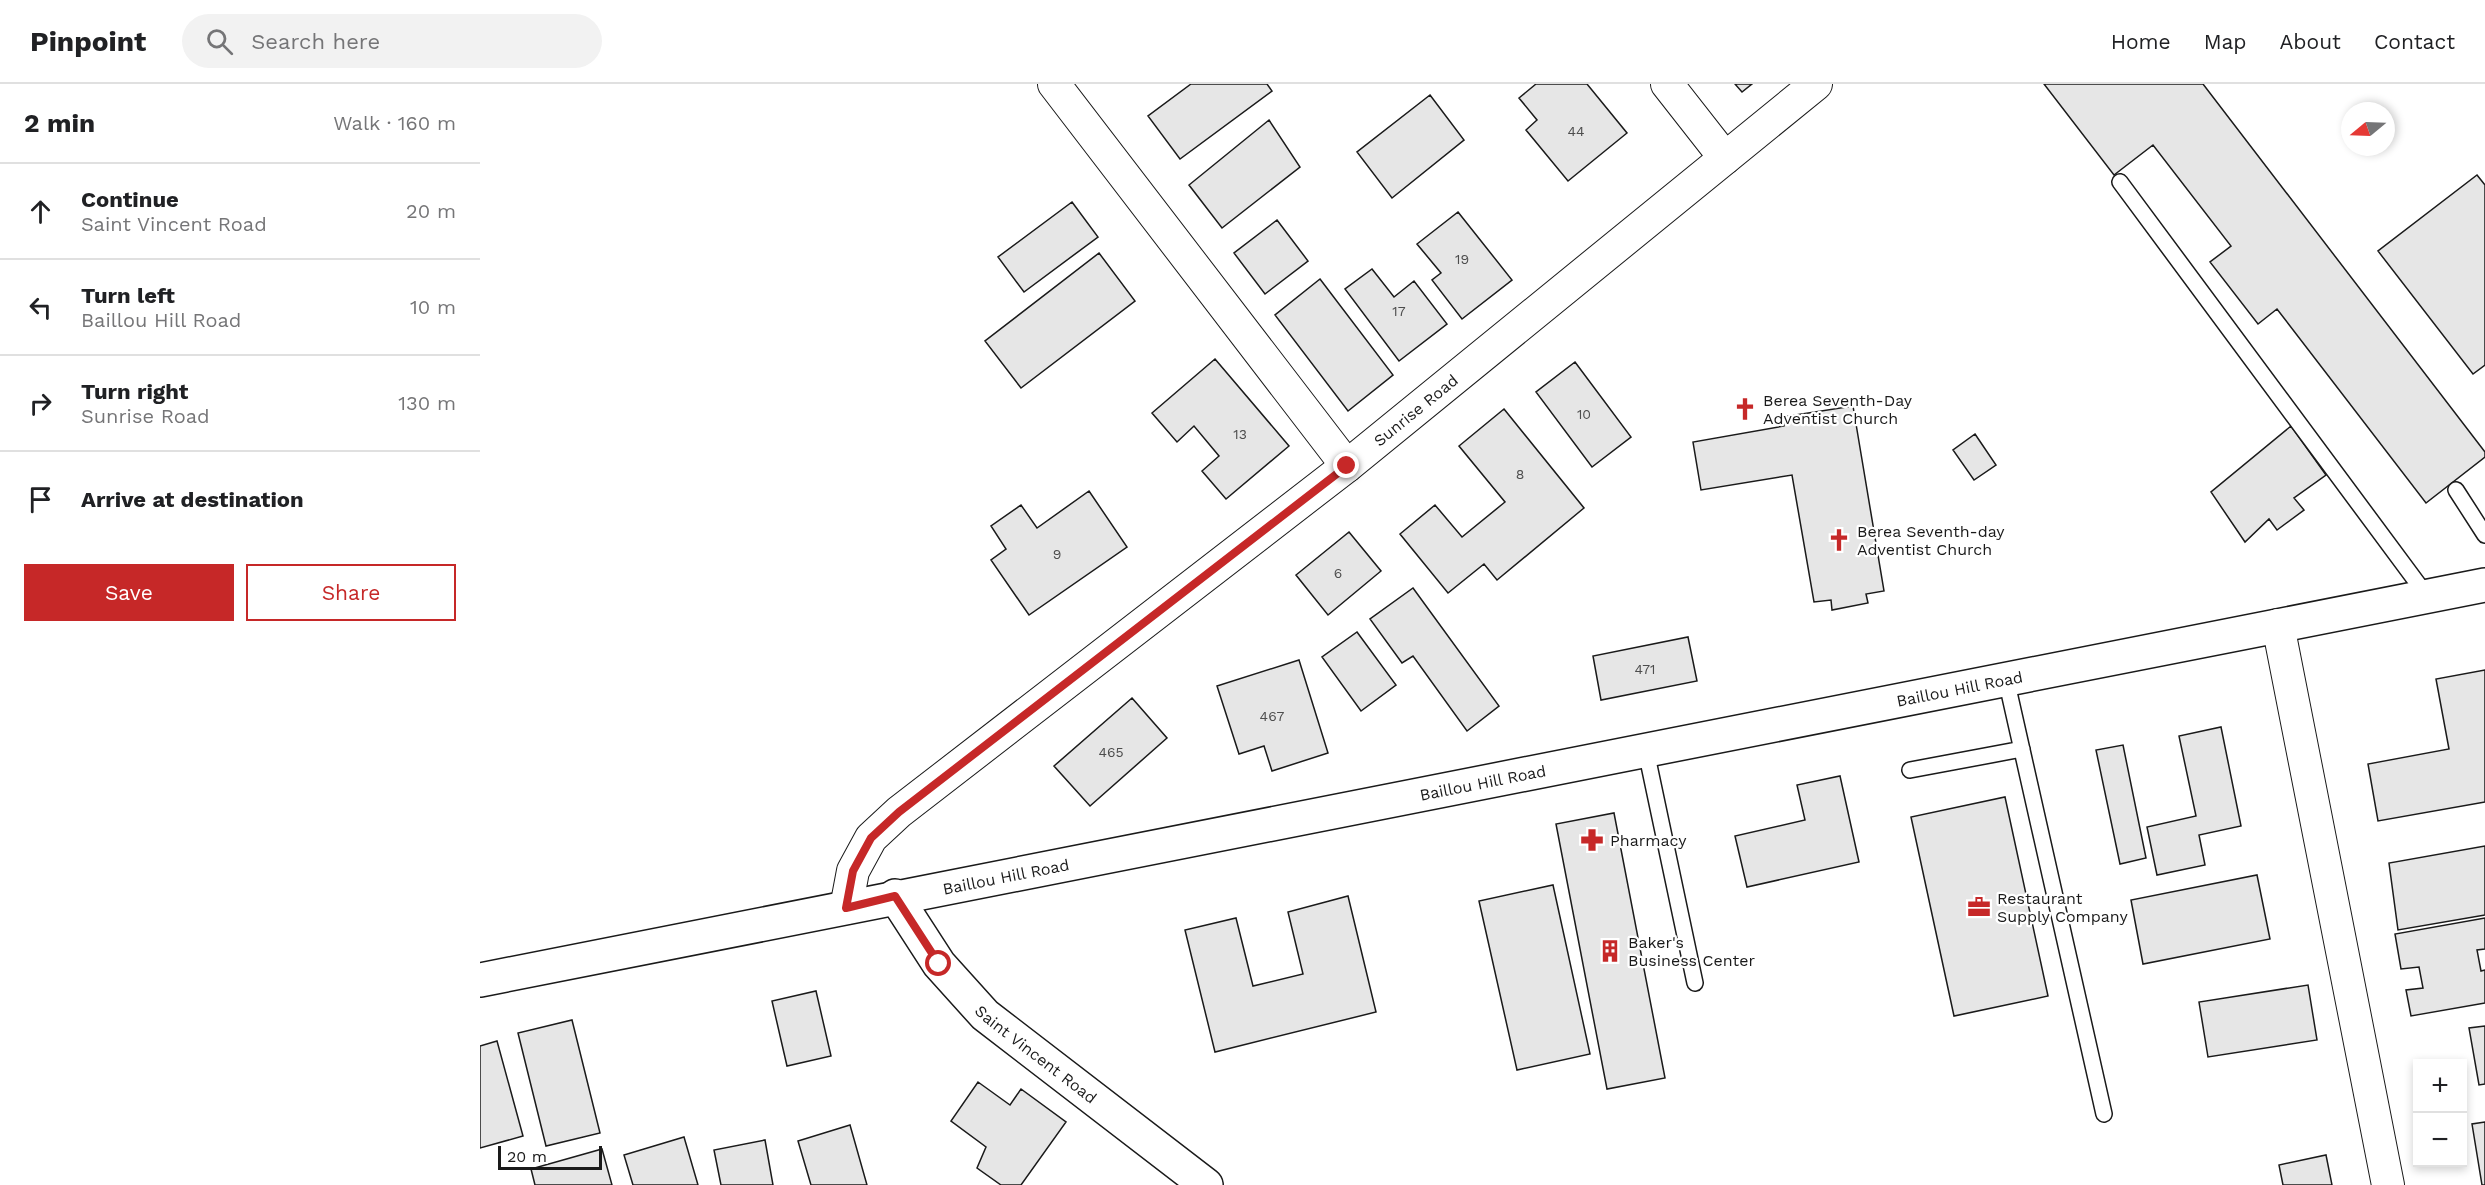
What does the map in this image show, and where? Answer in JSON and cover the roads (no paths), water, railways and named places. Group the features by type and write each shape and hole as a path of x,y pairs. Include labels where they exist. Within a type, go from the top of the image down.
{"main road":[{"name":"Baillou Hill Road","path":"480,980 846,908 895,896 1646,751 2485,585"},
{"name":"Saint Vincent Road","path":"895,896 939,964 985,1015 1206,1185"}],"street":[{"path":"1054,84 1347,466"},
{"path":"1667,84 1725,158"},
{"name":"Sunrise Road","path":"846,908 853,871 871,838 899,812 1347,466 1815,84"},
{"path":"2278,625 2388,1185"}],"lane":[{"path":"2120,182 2427,596"},
{"path":"2456,490 2485,535"},
{"path":"2006,679 2104,1114"},
{"path":"1910,770 2022,749"},
{"path":"1646,751 1695,983"}],"place":[{"name":"Berea Seventh-Day Adventist Church","path":"1745,409"},
{"name":"Berea Seventh-day Adventist Church","path":"1839,540"},
{"name":"Pharmacy","path":"1592,840"},
{"name":"Restaurant Supply Company","path":"1979,907"},
{"name":"Baker's Business Center","path":"1610,951"}]}
